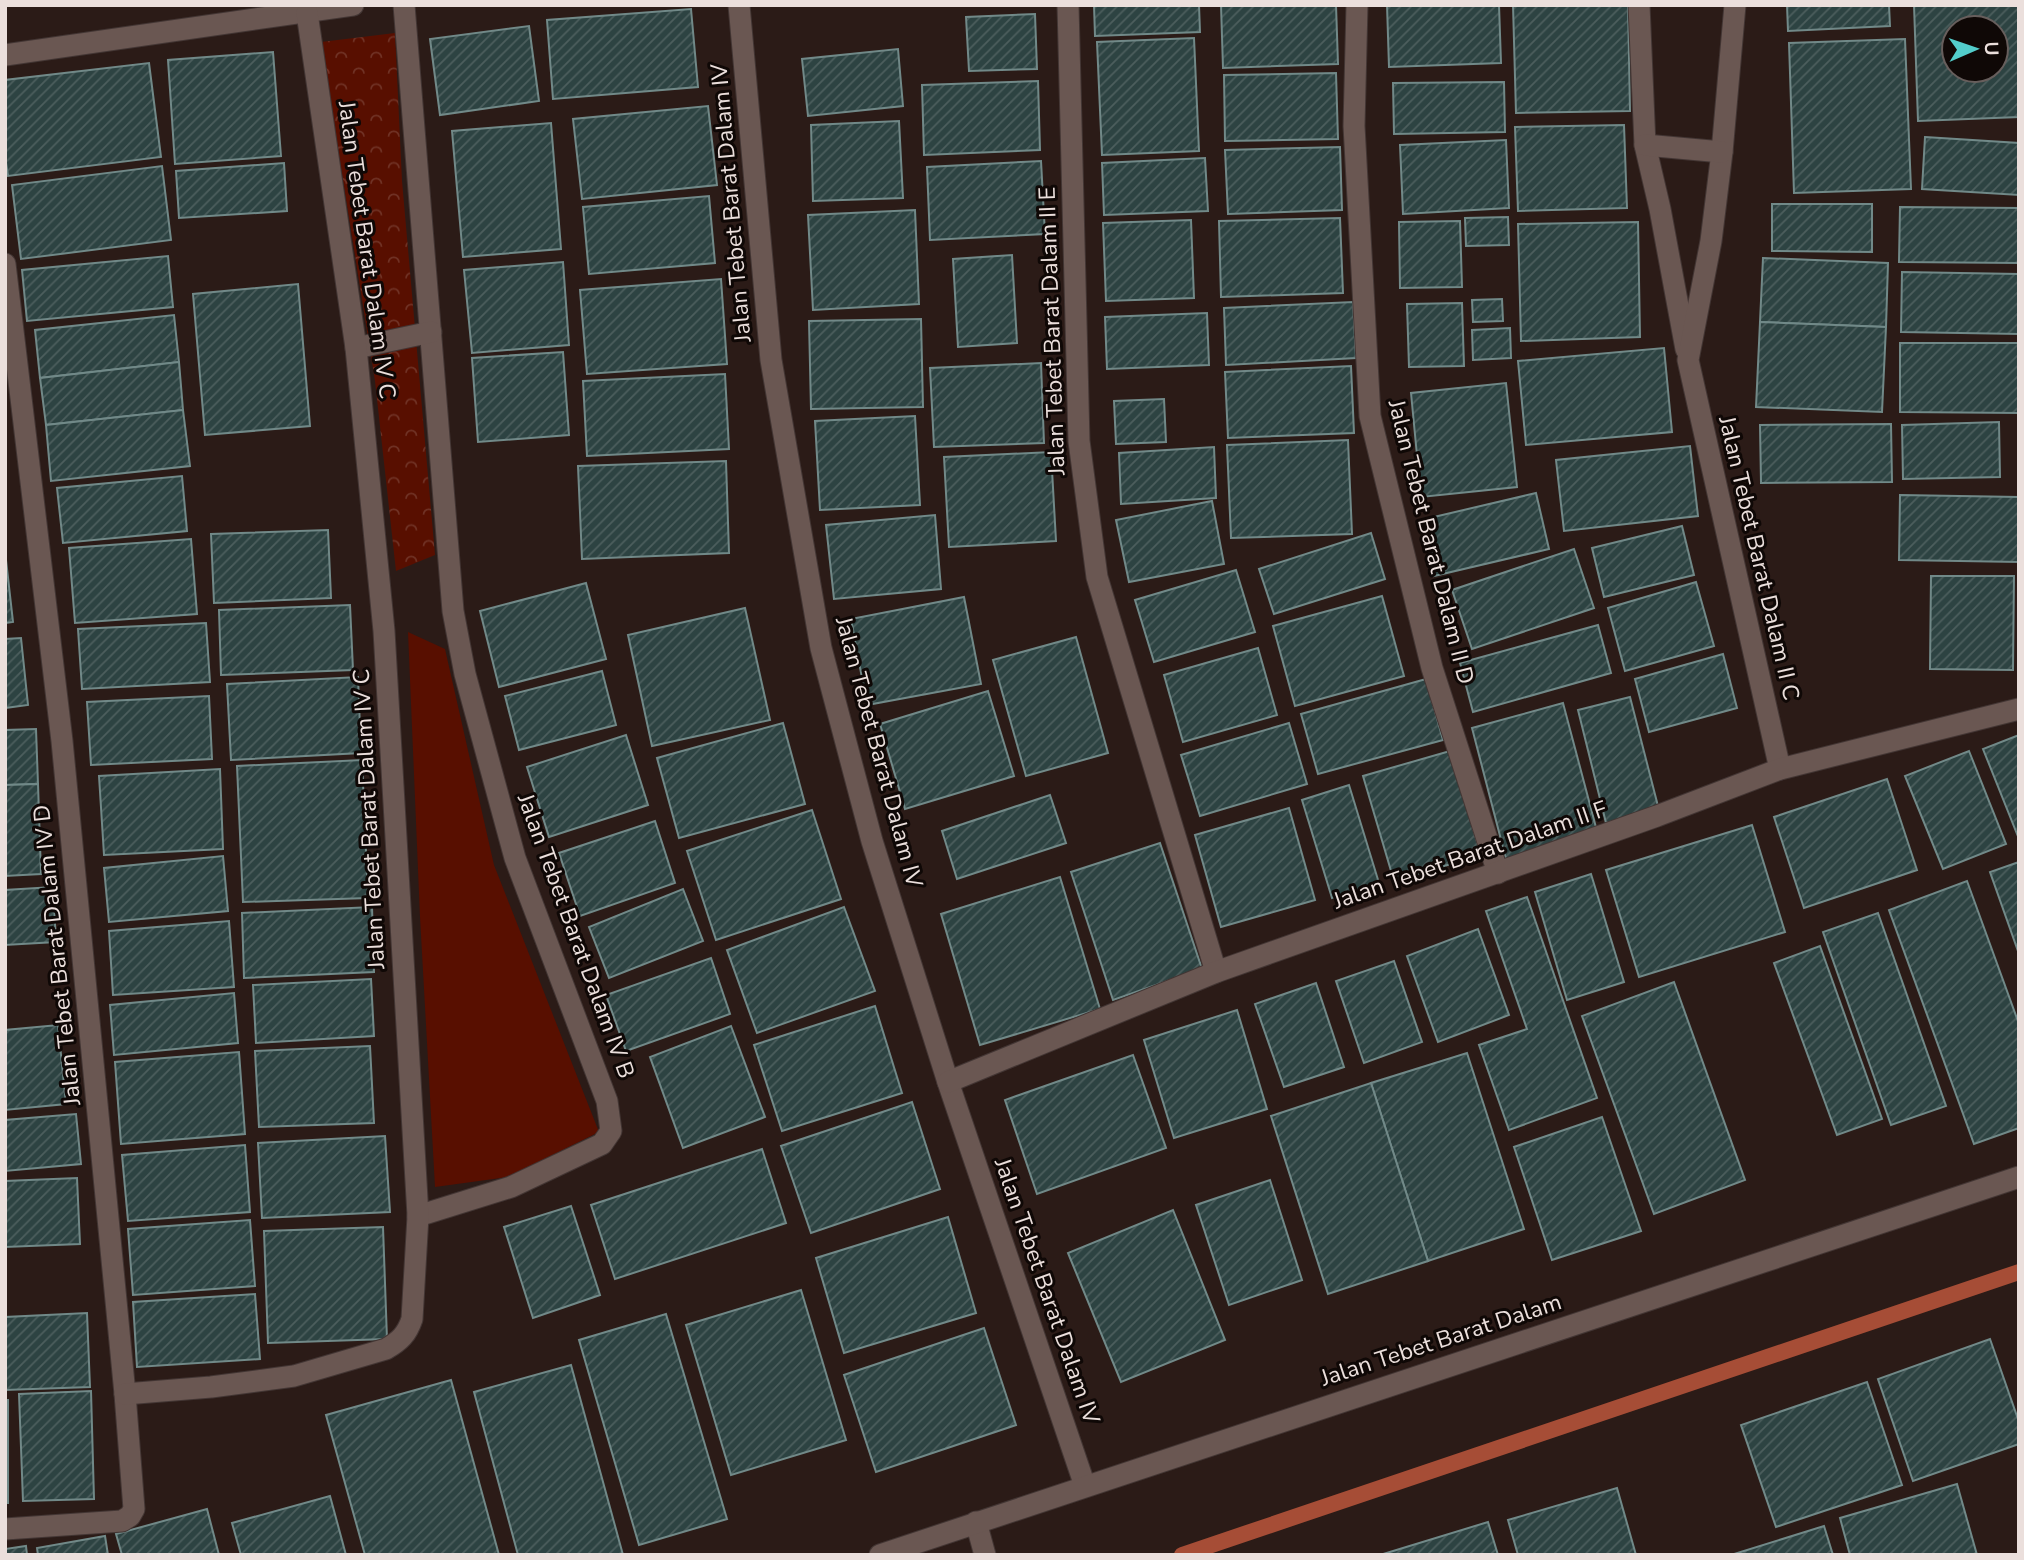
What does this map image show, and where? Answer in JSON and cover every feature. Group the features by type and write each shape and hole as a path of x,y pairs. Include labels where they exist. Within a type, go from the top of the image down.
{"street":[{"path":"5,55 353,5"},
{"name":"Jalan Tebet Barat Dalam IV B","path":"404,5 453,611 464,674 515,858 607,1101 611,1131 602,1144 511,1187 418,1216"},
{"name":"Jalan Tebet Barat Dalam IV","path":"739,5 771,360 821,648 872,841 948,1082 1085,1486"},
{"name":"Jalan Tebet Barat Dalam II E","path":"1068,5 1079,441 1097,577 1216,972"},
{"name":"Jalan Tebet Barat Dalam II D","path":"1357,5 1354,126 1370,416 1432,668 1498,873"},
{"name":"Jalan Tebet Barat Dalam II C","path":"1639,5 1645,145 1660,209 1688,360 1780,769"},
{"name":"Jalan Tebet Barat Dalam II C","path":"1688,360 1711,241 1735,5"},
{"name":"Jalan Tebet Barat Dalam IV C","path":"125,1394 211,1387 294,1376 386,1349 408,1331 412,1318 418,1216 384,631 356,348 307,13"},
{"path":"1645,145 1722,152"},
{"name":"Jalan Tebet Barat Dalam IV D","path":"5,264 62,741 134,1509 131,1516 121,1521 5,1529"},
{"path":"356,348 431,332"},
{"name":"Jalan Tebet Barat Dalam II F","path":"948,1082 1216,972 1657,816 1780,769 2019,709"},
{"name":"Jalan Tebet Barat Dalam","path":"880,1555 2019,1177"},
{"path":"976,1522 985,1555"}],"green space":[{"path":"395,33 402,181 435,555 396,571 375,381 321,42"},
{"path":"408,632 445,649 494,865 599,1132 508,1177 435,1187 420,917"}],"building":[{"path":"1094,5 1199,5 1200,32 1095,36"},
{"path":"1221,5 1336,5 1338,64 1223,68"},
{"path":"1387,5 1499,5 1501,63 1389,67"},
{"path":"1513,5 1628,5 1630,111 1516,113"},
{"path":"1787,5 1889,5 1890,26 1788,31"},
{"path":"1914,5 2019,5 2019,117 1918,121"},
{"path":"691,9 698,87 553,99 547,20"},
{"path":"1035,14 1037,69 969,71 966,17"},
{"path":"529,26 539,101 440,115 430,39"},
{"path":"1194,38 1199,151 1102,155 1097,42"},
{"path":"1905,39 1911,189 1794,193 1789,43"},
{"path":"898,49 903,106 808,116 802,59"},
{"path":"273,52 281,156 175,164 168,60"},
{"path":"149,63 161,157 8,176 5,156 5,80"},
{"path":"1336,73 1338,139 1225,141 1224,75"},
{"path":"1038,81 1040,150 924,155 922,85"},
{"path":"1504,82 1505,132 1394,134 1393,83"},
{"path":"708,106 717,185 582,199 573,119"},
{"path":"899,121 903,198 813,201 811,125"},
{"path":"551,123 561,249 463,257 452,131"},
{"path":"1624,125 1627,208 1518,211 1515,127"},
{"path":"1925,137 2019,143 2019,195 1922,189"},
{"path":"1506,140 1509,208 1403,214 1400,145"},
{"path":"1340,147 1342,210 1228,214 1225,150"},
{"path":"1205,158 1208,211 1104,215 1102,163"},
{"path":"1041,161 1045,234 930,240 927,167"},
{"path":"284,163 287,211 179,218 176,171"},
{"path":"162,166 171,240 21,259 12,185"},
{"path":"709,196 715,263 589,274 583,207"},
{"path":"1772,204 1872,204 1872,252 1772,251"},
{"path":"1900,207 2019,208 2019,263 1899,262"},
{"path":"915,210 919,304 813,310 808,215"},
{"path":"1508,217 1509,245 1466,246 1465,218"},
{"path":"1340,218 1343,293 1221,297 1219,221"},
{"path":"1191,220 1194,298 1106,301 1103,223"},
{"path":"1460,221 1462,287 1400,288 1399,222"},
{"path":"1638,222 1640,337 1521,341 1518,224"},
{"path":"1012,255 1017,343 958,347 953,259"},
{"path":"168,256 173,307 27,321 22,270"},
{"path":"1763,258 1888,263 1886,327 1760,322"},
{"path":"563,262 569,345 472,353 464,270"},
{"path":"1902,272 2019,274 2019,334 1901,332"},
{"path":"721,279 727,364 587,374 580,290"},
{"path":"298,284 310,426 205,435 193,294"},
{"path":"1502,299 1503,321 1473,322 1472,300"},
{"path":"1353,302 1356,358 1226,365 1224,308"},
{"path":"1462,303 1464,366 1409,367 1407,304"},
{"path":"1207,313 1209,365 1107,369 1105,317"},
{"path":"174,315 179,362 40,378 35,330"},
{"path":"921,319 923,407 811,409 809,321"},
{"path":"1760,322 1886,327 1882,412 1756,407"},
{"path":"1510,328 1511,358 1473,360 1472,330"},
{"path":"1900,343 2019,343 2019,413 1900,412"},
{"path":"1664,348 1672,432 1526,445 1518,361"},
{"path":"563,352 569,435 478,442 472,358"},
{"path":"179,362 183,410 46,425 40,378"},
{"path":"1041,363 1044,443 934,447 930,368"},
{"path":"1351,366 1354,433 1228,438 1225,372"},
{"path":"725,374 729,449 587,456 583,381"},
{"path":"1506,383 1517,487 1421,497 1411,393"},
{"path":"1164,399 1166,442 1116,444 1114,401"},
{"path":"183,410 190,466 51,481 46,425"},
{"path":"915,416 920,505 820,510 815,421"},
{"path":"1999,422 2000,477 1903,479 1902,425"},
{"path":"1891,424 1892,482 1761,483 1760,425"},
{"path":"1348,440 1352,534 1231,538 1227,445"},
{"path":"1690,446 1698,516 1564,531 1556,460"},
{"path":"1214,447 1216,498 1121,504 1119,453"},
{"path":"1051,452 1056,541 949,547 944,457"},
{"path":"726,461 729,553 582,559 578,466"},
{"path":"182,476 187,531 63,543 57,488"},
{"path":"1536,493 1549,549 1434,576 1421,520"},
{"path":"1900,495 2019,497 2019,562 1899,560"},
{"path":"1212,501 1224,564 1129,582 1116,520"},
{"path":"935,515 941,589 834,599 826,525"},
{"path":"1682,526 1694,575 1604,597 1592,548"},
{"path":"328,530 331,598 214,603 211,534"},
{"path":"1371,533 1385,579 1274,614 1259,569"},
{"path":"191,539 197,614 75,623 69,548"},
{"path":"1574,549 1594,608 1472,649 1452,590"},
{"path":"5,551 13,622 5,623"},
{"path":"1236,570 1255,632 1154,662 1135,600"},
{"path":"1931,576 2014,576 2013,670 1930,669"},
{"path":"1696,582 1714,646 1625,671 1608,608"},
{"path":"586,583 606,659 499,687 480,611"},
{"path":"1382,596 1404,676 1295,706 1273,626"},
{"path":"964,597 981,684 867,705 851,619"},
{"path":"350,605 353,670 221,675 219,610"},
{"path":"745,608 770,720 652,746 628,635"},
{"path":"206,623 210,682 82,689 78,629"},
{"path":"1598,625 1611,673 1473,712 1460,663"},
{"path":"1076,637 1108,753 1026,776 993,660"},
{"path":"21,638 28,705 5,708 5,639"},
{"path":"1258,648 1277,715 1183,742 1164,675"},
{"path":"1723,654 1737,708 1649,732 1635,679"},
{"path":"602,671 616,725 519,750 505,696"},
{"path":"358,677 361,753 231,760 227,684"},
{"path":"1426,679 1443,740 1318,774 1301,714"},
{"path":"988,691 1014,776 905,809 880,724"},
{"path":"209,696 212,759 91,765 87,702"},
{"path":"1630,697 1659,810 1606,823 1578,710"},
{"path":"1563,703 1598,835 1506,859 1472,728"},
{"path":"783,723 805,804 679,838 657,758"},
{"path":"1289,723 1307,784 1200,816 1181,755"},
{"path":"36,729 38,784 5,785 5,730"},
{"path":"626,735 648,805 549,837 527,767"},
{"path":"2019,735 2019,839 1983,749"},
{"path":"1450,751 1481,855 1394,881 1363,776"},
{"path":"1969,751 2006,844 1943,869 1905,776"},
{"path":"362,760 368,898 243,902 237,766"},
{"path":"220,769 223,849 104,855 99,776"},
{"path":"1887,779 1917,870 1804,908 1774,817"},
{"path":"38,784 41,874 5,876 5,785"},
{"path":"1349,785 1379,883 1332,898 1302,800"},
{"path":"1050,795 1066,843 957,879 942,831"},
{"path":"1289,808 1315,900 1221,927 1195,835"},
{"path":"812,810 841,899 716,940 687,851"},
{"path":"655,821 675,883 580,916 559,853"},
{"path":"1752,825 1785,932 1639,977 1606,870"},
{"path":"1160,843 1202,969 1113,1000 1071,872"},
{"path":"223,856 228,911 109,922 104,868"},
{"path":"2019,862 2019,954 1990,872"},
{"path":"1591,874 1624,982 1567,1000 1535,892"},
{"path":"1060,877 1100,1009 980,1045 941,914"},
{"path":"1967,881 2019,1024 2019,1128 1974,1144 1889,910"},
{"path":"53,887 56,942 5,945 5,890"},
{"path":"683,889 703,941 609,978 589,927"},
{"path":"1527,897 1597,1098 1509,1130 1479,1045 1527,1029 1486,911"},
{"path":"372,907 374,972 244,978 242,913"},
{"path":"844,907 875,991 757,1033 727,950"},
{"path":"1878,913 1946,1106 1891,1125 1823,932"},
{"path":"229,921 234,987 113,995 109,931"},
{"path":"1478,929 1509,1015 1438,1042 1407,956"},
{"path":"1820,946 1882,1119 1837,1135 1774,963"},
{"path":"711,958 730,1014 626,1051 606,995"},
{"path":"1394,961 1422,1042 1364,1063 1336,981"},
{"path":"371,979 374,1036 256,1043 253,985"},
{"path":"1674,982 1745,1180 1654,1214 1582,1016"},
{"path":"1316,983 1344,1067 1284,1087 1255,1004"},
{"path":"234,993 238,1043 114,1055 110,1005"},
{"path":"875,1006 902,1093 782,1131 754,1045"},
{"path":"1237,1010 1267,1109 1174,1138 1144,1040"},
{"path":"58,1025 66,1104 5,1110 5,1030"},
{"path":"731,1026 765,1117 683,1148 650,1057"},
{"path":"370,1046 374,1123 259,1127 255,1051"},
{"path":"239,1052 245,1134 121,1144 115,1062"},
{"path":"1467,1053 1524,1229 1428,1261 1371,1083"},
{"path":"1133,1055 1166,1148 1037,1194 1005,1100"},
{"path":"1371,1083 1428,1261 1328,1294 1271,1116"},
{"path":"912,1102 940,1189 811,1233 781,1146"},
{"path":"76,1114 81,1164 5,1171 5,1120"},
{"path":"1602,1117 1641,1231 1552,1260 1514,1147"},
{"path":"385,1136 390,1212 262,1218 258,1143"},
{"path":"245,1145 250,1212 128,1221 122,1155"},
{"path":"762,1149 786,1223 615,1279 591,1205"},
{"path":"77,1178 80,1244 5,1247 5,1181"},
{"path":"1270,1180 1302,1280 1229,1305 1196,1205"},
{"path":"571,1206 600,1295 533,1318 504,1227"},
{"path":"1173,1210 1225,1340 1121,1382 1068,1253"},
{"path":"948,1217 976,1313 844,1353 816,1258"},
{"path":"250,1220 255,1286 133,1295 128,1229"},
{"path":"383,1227 387,1339 268,1343 264,1231"},
{"path":"801,1290 846,1440 731,1475 686,1325"},
{"path":"255,1294 260,1359 137,1367 133,1302"},
{"path":"87,1313 90,1387 5,1390 5,1317"},
{"path":"666,1314 727,1519 639,1545 579,1340"},
{"path":"984,1328 1016,1425 876,1472 844,1375"},
{"path":"1990,1339 2019,1422 2019,1444 1913,1481 1878,1379"},
{"path":"571,1365 623,1555 518,1555 474,1392"},
{"path":"451,1380 499,1555 365,1555 326,1415"},
{"path":"1867,1382 1902,1485 1776,1527 1741,1425"},
{"path":"91,1391 94,1499 23,1501 19,1394"},
{"path":"5,1400 8,1400 8,1503 5,1503"},
{"path":"1957,1484 1977,1555 1850,1555 1840,1518"},
{"path":"1617,1488 1636,1555 1518,1555 1508,1520"},
{"path":"330,1496 346,1555 241,1555 232,1523"},
{"path":"207,1509 219,1555 122,1555 116,1534"},
{"path":"1488,1522 1498,1555 1380,1555"},
{"path":"1824,1526 1833,1555 1731,1555"},
{"path":"105,1536 108,1555 38,1555 37,1548"},
{"path":"26,1546 27,1555 5,1555 5,1549"}],"waterway":[{"path":"1182,1555 2019,1272"}]}
